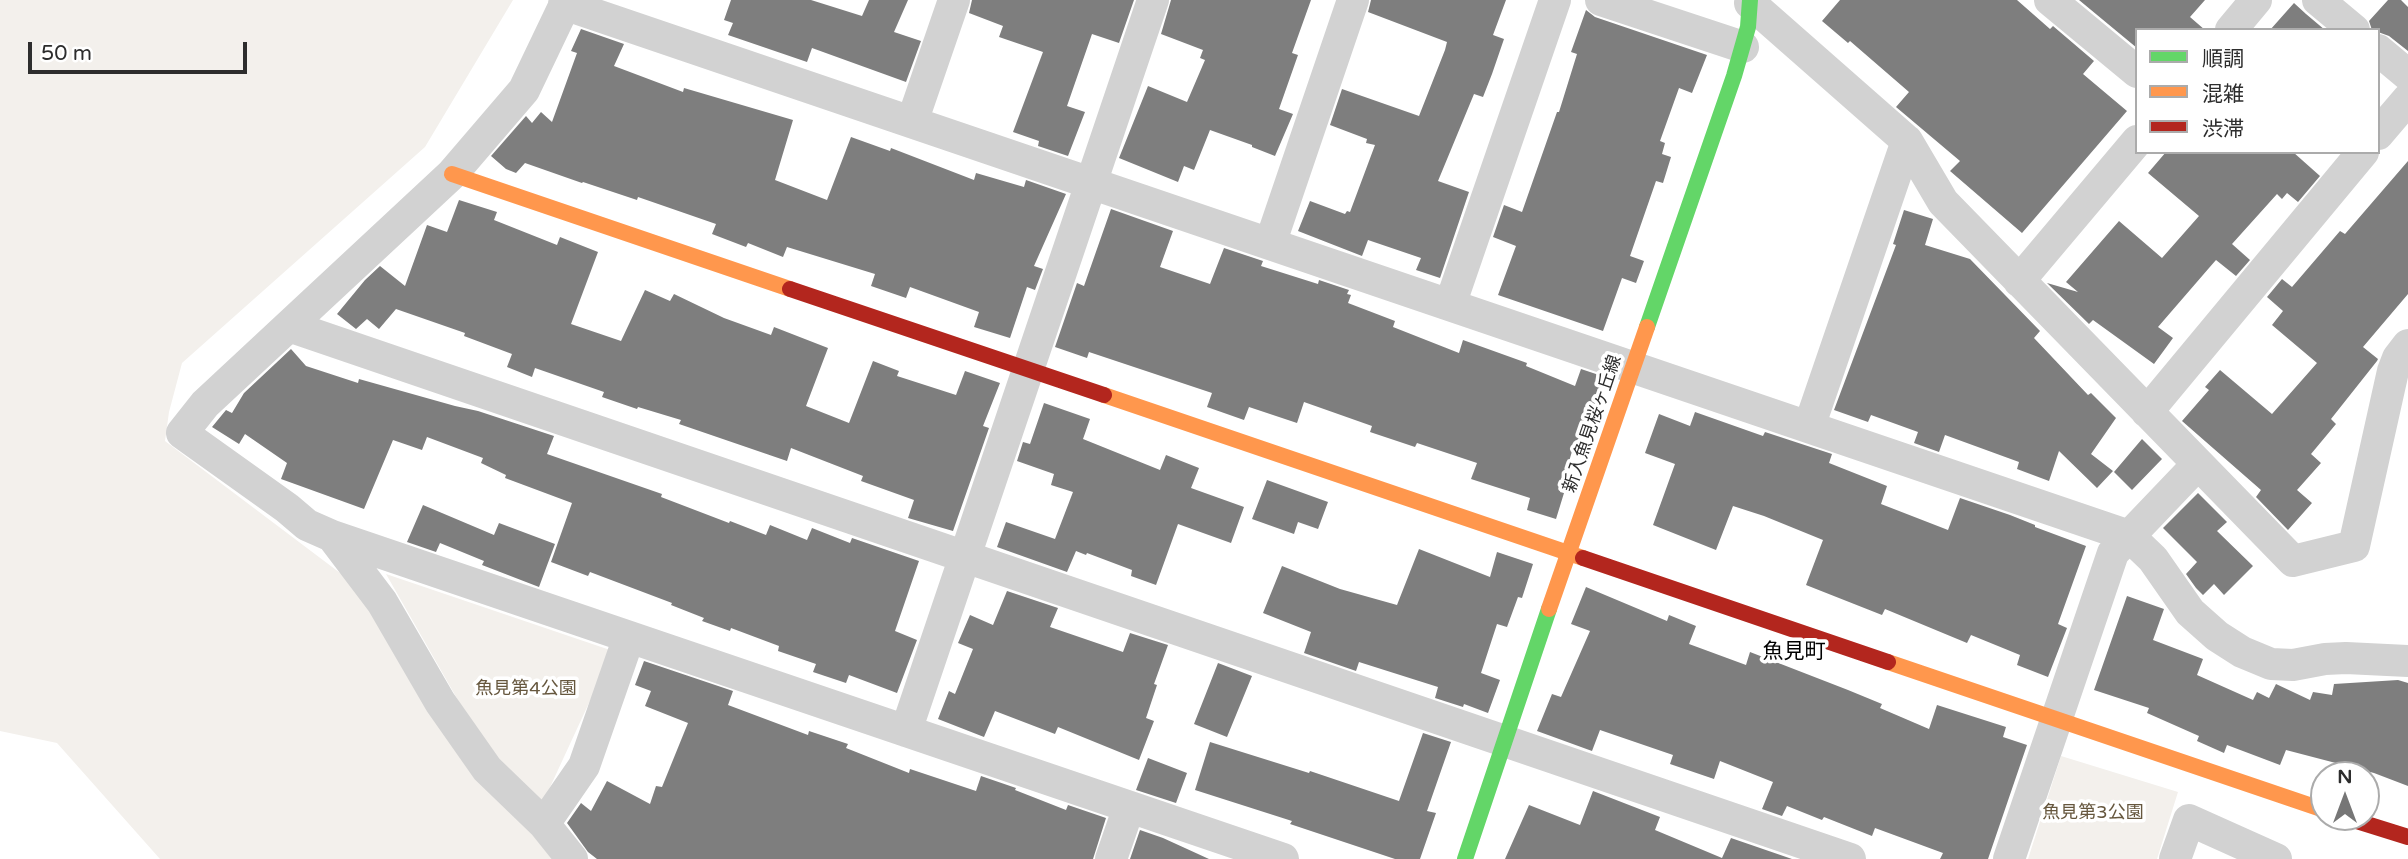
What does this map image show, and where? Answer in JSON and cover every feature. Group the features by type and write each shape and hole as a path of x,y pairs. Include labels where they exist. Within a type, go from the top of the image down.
{"street":[{"path":"912,122 954,0"},
{"path":"906,731 1153,0"},
{"path":"1270,244 1353,0"},
{"path":"1450,305 1555,0"},
{"path":"1601,0 1743,47"},
{"path":"2050,0 2135,70"},
{"path":"2233,28 2256,0"},
{"path":"2318,0 2352,28"},
{"path":"1750,1 1907,141 1943,202 2293,561 2354,546 2393,371 2398,358 2408,345"},
{"name":"新入魚見桜ヶ丘線","path":"1465,859 1743,47 1750,1"},
{"path":"1283,859 332,536 307,525 182,433 205,404 452,174 524,90 565,2 2129,536 2153,559 2190,612 2217,636 2242,652 2272,664 2293,665 2325,659 2408,661"},
{"path":"2380,52 2408,75"},
{"path":"2380,133 2408,99"},
{"path":"1809,427 1907,141"},
{"path":"2020,281 2135,143"},
{"path":"2147,412 2361,154"},
{"path":"452,174 2310,805"},
{"path":"289,326 1850,859"},
{"path":"2009,859 2113,553 2198,464"},
{"path":"332,536 382,602 440,702 487,769 544,824 572,859"},
{"path":"544,824 584,766 629,637"},
{"path":"1111,859 1129,807"},
{"path":"2175,859 2189,820 2276,859"},
{"path":"2380,828 2408,837"}],"green space":[{"path":"0,0 513,0 425,147 182,363 169,412 165,441 364,591 556,859 160,859 57,743 0,731"},
{"name":"魚見第4公園","path":"386,574 613,651 539,811 475,730"},
{"name":"魚見第3公園","path":"2061,756 2178,792 2157,859 2028,859"}],"building":[{"path":"731,0 811,0 862,16 869,0 908,0 894,32 921,41 906,82 812,48 807,62 728,35 733,23 724,20"},
{"path":"972,0 1134,0 1119,43 1092,34 1067,106 1085,112 1068,156 1038,146 1039,141 1013,132 1043,52 999,37 1003,26 969,13"},
{"path":"1171,0 1311,0 1292,53 1298,55 1279,109 1293,114 1275,156 1210,130 1194,170 1184,166 1178,182 1119,158 1148,86 1187,102 1205,60 1200,58 1203,50 1161,34"},
{"path":"1371,0 1506,0 1493,35 1504,39 1492,74 1483,97 1474,94 1438,181 1469,192 1440,278 1416,270 1421,258 1368,240 1362,256 1298,231 1310,201 1345,214 1350,212 1375,145 1366,143 1367,139 1330,125 1342,89 1419,116 1445,50 1447,42 1368,12"},
{"path":"1840,0 2017,0 2050,29 2053,26 2094,61 2083,74 2127,111 2022,233 1950,171 1960,161 1896,107 1909,92 1850,41 1848,43 1822,21"},
{"path":"2079,0 2205,0 2190,17 2203,28 2135,28 2135,46"},
{"path":"2388,0 2401,0 2408,7 2408,51 2389,36 2380,33 2380,28 2371,28 2369,21"},
{"path":"2294,3 2323,28 2272,28"},
{"path":"1586,10 1595,17 1707,55 1692,93 1679,88 1660,141 1665,143 1662,154 1671,157 1663,183 1656,181 1630,256 1644,261 1636,283 1622,278 1603,331 1498,295 1516,246 1493,237 1504,205 1522,212 1559,112 1577,54 1571,52"},
{"path":"581,29 624,44 614,66 683,92 684,88 793,120 775,180 827,200 851,137 890,151 891,148 974,180 976,173 1024,187 1026,180 1066,194 1034,266 1043,269 1035,290 1027,287 1010,338 974,327 979,312 910,287 906,298 871,286 875,274 787,247 783,257 748,243 746,247 712,234 716,224 525,163 516,173 506,169 491,156 526,116 532,123 541,112 552,122 577,53 571,51"},
{"path":"2164,154 2295,154 2320,176 2298,202 2287,193 2282,199 2277,194 2232,244 2250,260 2236,276 2216,260 2158,327 2173,338 2154,364 2093,320 2089,324 2047,283 2078,292 2066,282 2119,221 2162,258 2199,216 2148,173"},
{"path":"2408,161 2408,294 2363,347 2378,359 2331,419 2336,424 2311,454 2321,463 2297,490 2312,503 2288,530 2256,497 2261,490 2182,421 2209,390 2205,387 2220,370 2272,414 2317,363 2272,325 2283,311 2267,297 2282,279 2292,287 2340,231 2345,234"},
{"path":"459,200 497,212 494,220 557,245 560,237 598,252 571,324 621,341 645,290 670,301 674,294 724,318 771,335 774,327 828,348 806,406 849,423 873,361 899,371 897,376 956,395 965,371 1000,383 983,426 989,428 953,531 908,518 914,500 861,481 863,476 791,448 787,461 679,424 681,420 602,397 604,392 535,368 532,377 507,367 512,354 464,336 465,333 396,309 379,329 367,319 356,329 337,314 380,266 405,286 427,225 447,232"},
{"path":"1111,209 1173,231 1160,267 1210,284 1224,248 1263,261 1261,266 1318,284 1319,280 1349,290 1347,294 1351,295 1348,303 1395,321 1393,327 1459,353 1463,340 1527,363 1526,366 1575,386 1581,369 1602,376 1600,381 1604,383 1581,451 1573,448 1560,492 1564,493 1556,519 1527,510 1530,498 1471,479 1477,463 1417,443 1415,447 1370,432 1372,426 1304,402 1297,423 1249,407 1244,420 1207,407 1212,393 1089,352 1087,358 1055,347 1077,283 1084,286"},
{"path":"1904,210 1933,219 1925,245 1970,259 2040,331 2034,338 2088,395 2091,393 2116,418 2091,454 2113,471 2097,488 2059,451 2049,481 2017,469 2019,462 1945,435 1939,452 1914,443 1918,432 1871,415 1868,422 1834,410 1896,245 1893,244"},
{"path":"291,349 306,366 358,383 359,379 478,411 554,436 547,454 662,494 661,497 729,523 730,521 766,535 770,525 807,540 812,528 850,543 852,538 919,561 895,631 917,640 897,693 849,675 846,683 813,672 816,664 778,651 779,646 731,628 730,631 702,621 704,618 671,605 672,603 590,572 588,576 551,562 572,503 505,478 506,475 481,463 483,458 427,437 422,450 393,440 364,509 281,479 287,463 245,434 239,444 212,427 226,410 232,413 244,393"},
{"path":"1044,403 1090,419 1083,439 1160,470 1166,455 1199,468 1191,488 1244,507 1231,543 1178,524 1156,585 1131,576 1132,570 1087,553 1086,555 1076,551 1067,572 997,547 1006,522 1055,539 1073,492 1051,485 1054,474 1017,461 1023,442 1030,444"},
{"path":"1695,412 1763,436 1765,432 1832,454 1829,463 1887,486 1881,504 1948,530 1960,498 2086,546 2058,624 2067,628 2048,677 2017,665 2020,655 1971,635 1967,643 1885,609 1882,615 1806,585 1823,540 1764,516 1733,506 1716,550 1653,525 1675,464 1645,453 1659,414 1690,426"},
{"path":"2142,439 2162,459 2132,490 2114,472"},
{"path":"1267,480 1328,502 1318,529 1298,522 1294,534 1252,519"},
{"path":"2198,493 2227,522 2217,531 2253,566 2224,595 2214,584 2203,595 2196,588 2186,574 2197,562 2163,528"},
{"path":"423,505 494,535 499,523 555,544 539,587 482,565 484,561 440,543 436,552 407,542"},
{"path":"1419,549 1490,577 1497,552 1533,564 1522,598 1518,597 1507,627 1497,624 1481,673 1500,680 1488,713 1464,704 1463,707 1435,698 1438,687 1359,662 1356,671 1304,653 1311,632 1263,613 1282,566 1340,589 1397,605"},
{"path":"1586,587 1667,621 1669,615 1696,626 1689,644 1746,665 1750,652 1882,704 1880,708 1929,729 1937,705 2006,727 2003,737 2027,745 1988,859 1940,859 1943,853 1875,828 1872,836 1787,806 1782,816 1762,809 1773,782 1720,761 1714,779 1670,764 1673,755 1600,730 1592,751 1537,731 1552,694 1561,697 1590,631 1571,624"},
{"path":"1007,591 1058,608 1050,627 1123,652 1130,633 1168,645 1154,684 1157,685 1146,718 1154,721 1139,760 1058,727 1055,734 995,711 984,737 938,719 949,691 955,694 973,649 958,643 970,615 993,625"},
{"path":"2127,596 2164,609 2153,640 2203,659 2197,675 2253,700 2257,692 2269,698 2276,684 2310,700 2313,692 2332,695 2334,684 2398,680 2408,683 2408,786 2380,775 2380,761 2328,761 2286,750 2280,765 2227,745 2224,753 2197,741 2199,736 2147,713 2149,708 2094,690"},
{"path":"644,661 733,691 728,705 808,735 809,731 848,744 846,748 909,773 910,769 976,791 981,776 1066,810 1068,805 1106,818 1093,859 597,859 588,852 567,823 581,803 591,811 607,781 650,804 656,786 662,787 688,723 645,706 651,691 635,685"},
{"path":"1218,663 1252,676 1227,737 1194,724"},
{"path":"1423,733 1451,742 1427,811 1436,813 1420,859 1395,859 1290,824 1292,821 1195,790 1210,742 1309,773 1310,771 1399,801"},
{"path":"1148,758 1187,773 1176,803 1136,790"},
{"path":"1593,791 1660,817 1655,830 1722,858 1731,838 1792,859 1505,859 1529,805 1580,825"},
{"path":"1140,830 1163,838 1209,859 1130,859"}],"traffic: fast":[{"path":"1647,327 1734,76 1748,27 1750,0"},
{"path":"1465,859 1549,609"}],"traffic: slow":[{"path":"452,174 790,289"},
{"path":"1549,609 1647,327"},
{"path":"1104,395 1583,558"},
{"path":"1888,662 2310,805"}],"traffic: jam":[{"path":"790,289 1104,395"},
{"path":"1583,558 1888,662"},
{"path":"2380,828 2408,837"}],"district":[{"name":"魚見町","path":"1794,652"}]}
